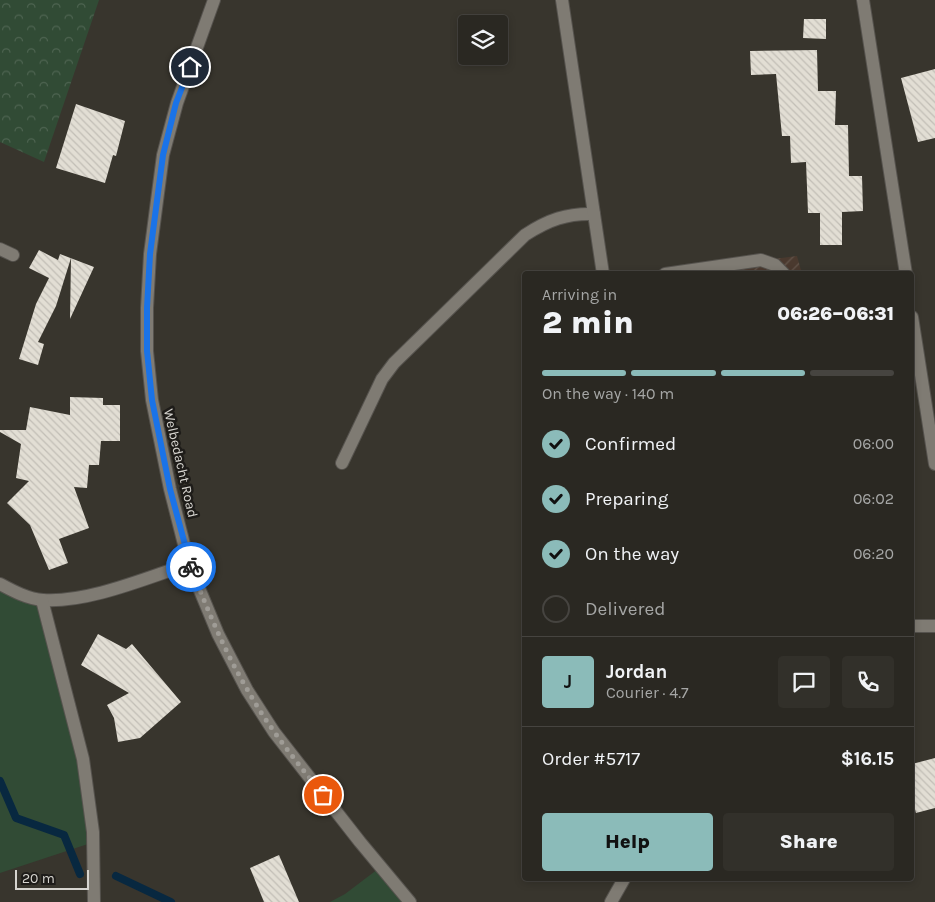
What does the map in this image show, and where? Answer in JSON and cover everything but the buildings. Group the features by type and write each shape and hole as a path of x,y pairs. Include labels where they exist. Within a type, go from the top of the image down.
{"street":[{"name":"Welbedacht Road","path":"214,0 176,103 163,155 151,245 147,308 147,351 152,400 170,489 189,564 218,634 247,690 274,732 360,842 410,902"},
{"path":"562,0 603,271"},
{"path":"864,0 906,271"},
{"path":"342,463 382,379 394,363 526,235 545,222 577,213 594,214"},
{"path":"0,250 13,254"},
{"path":"686,271 761,260 775,266 781,271"},
{"path":"914,330 935,464"},
{"path":"0,584 22,594 42,600 67,599 89,595 189,564"},
{"path":"42,600 83,759 93,832 94,902"},
{"path":"914,626 935,626"},
{"path":"611,902 623,881"}],"shaded area":[{"path":"797,256 801,271 680,271"}],"green space":[{"path":"0,0 99,0 44,162 0,142"},
{"path":"0,586 40,601 79,755 88,844 0,873"},
{"path":"378,869 405,902 330,902 345,894"}],"waterway":[{"path":"0,781 16,818 64,835 80,874"},
{"path":"116,876 171,902"}],"way so far":[{"path":"191,567 218,634 247,690 274,732 323,795"}],"route":[{"path":"190,67 176,103 163,155 155,207 147,308 147,351 152,400 170,489 191,567"}]}
